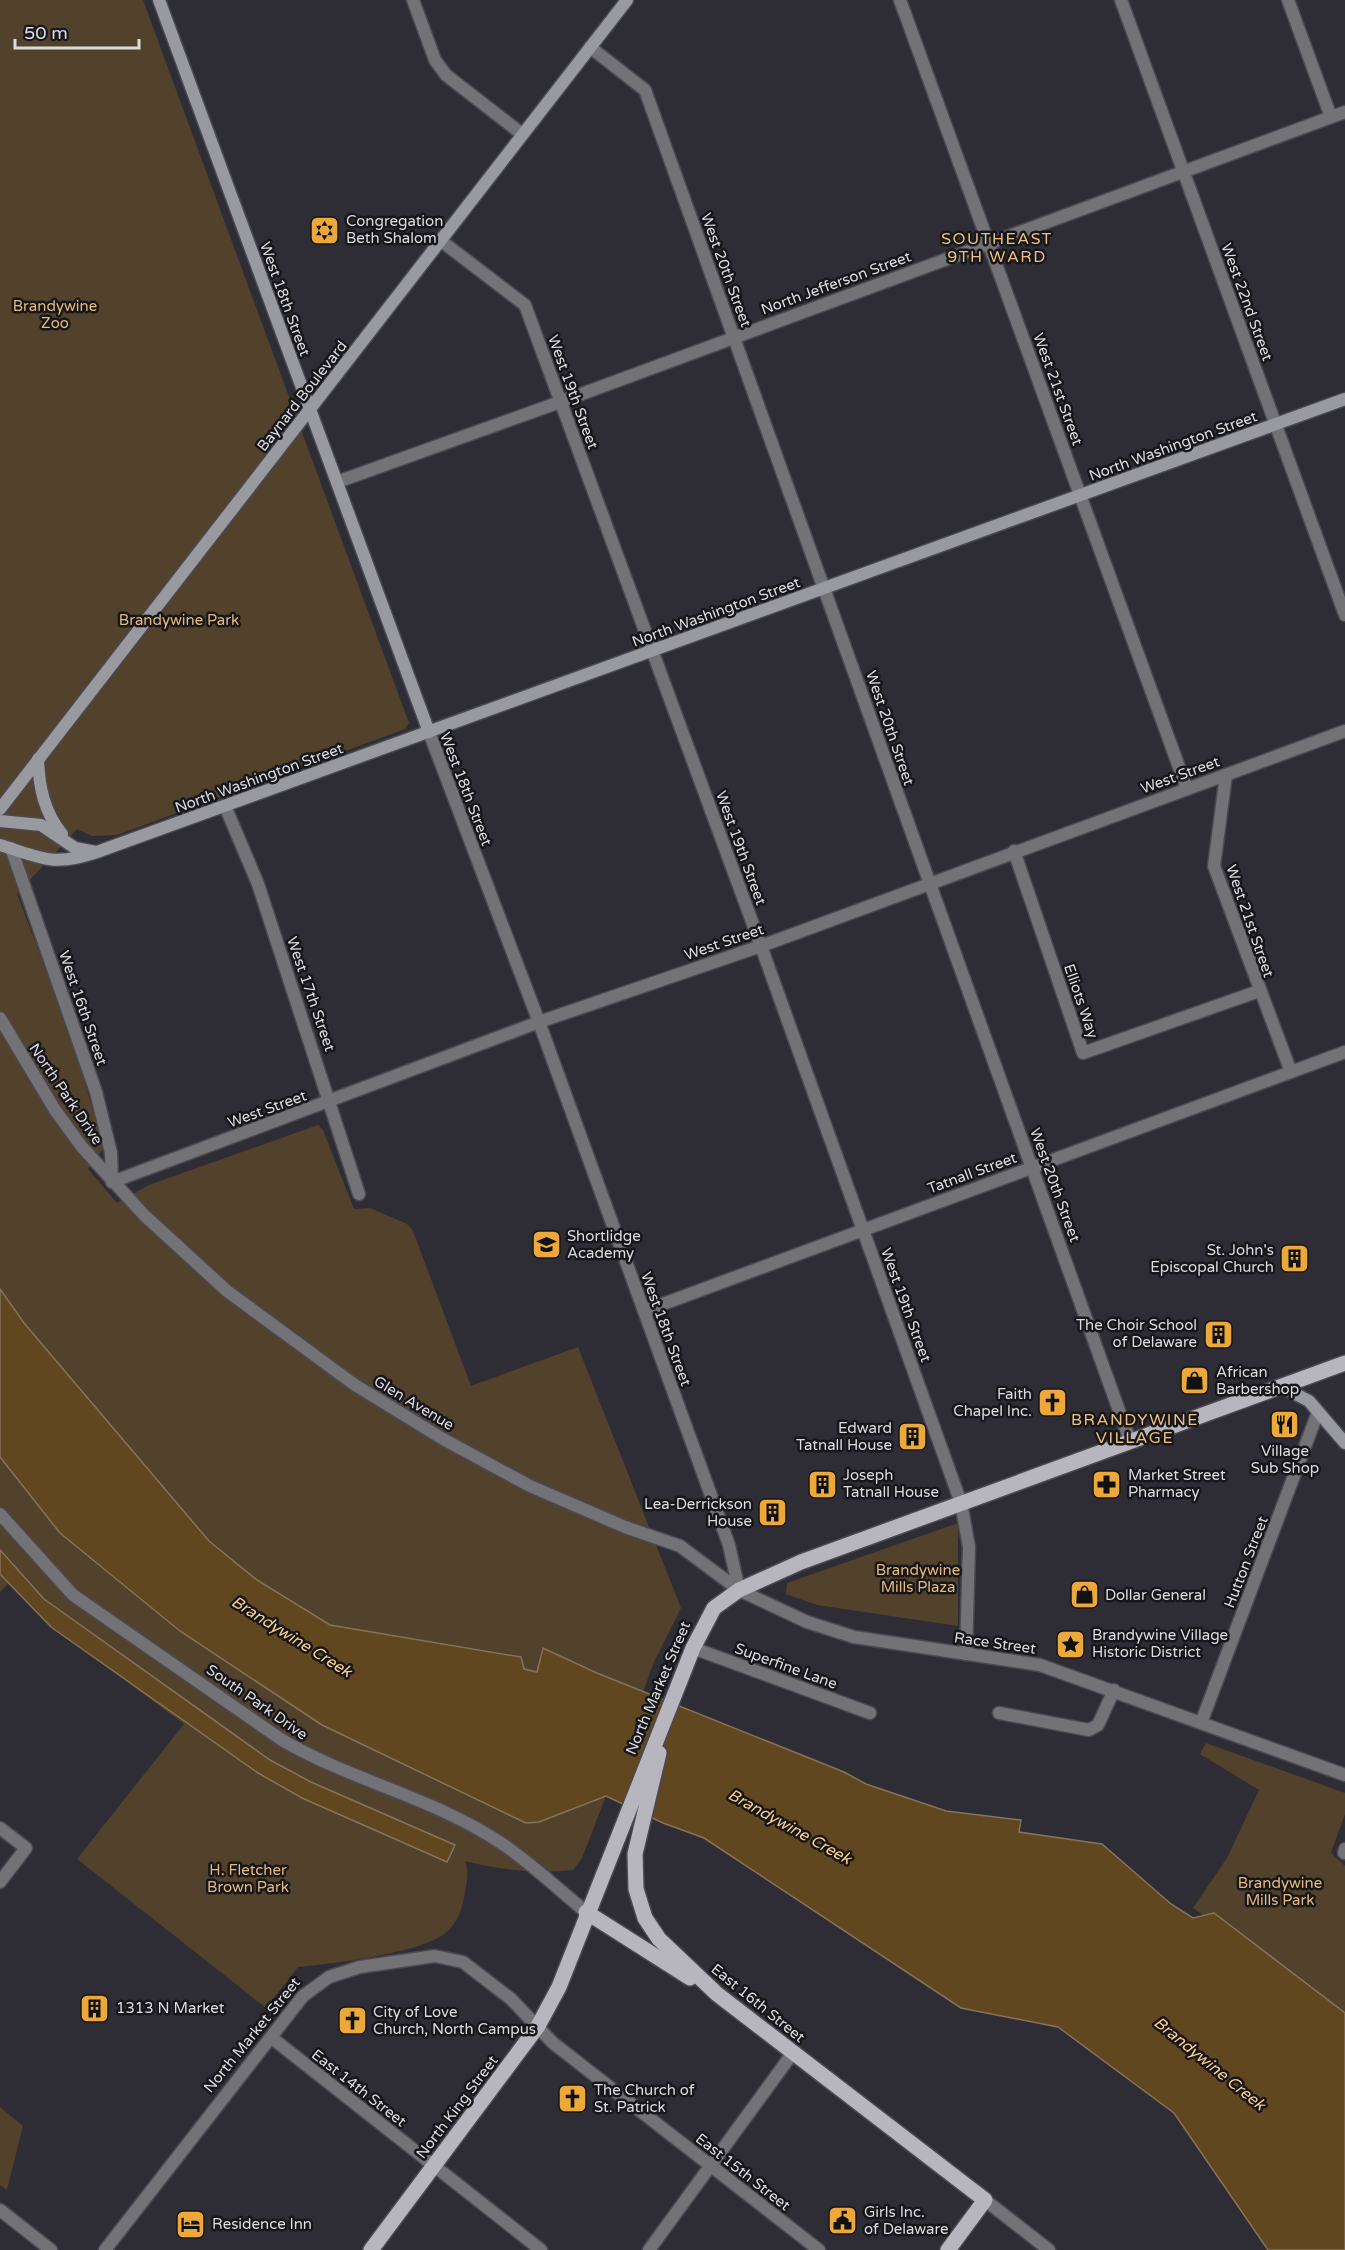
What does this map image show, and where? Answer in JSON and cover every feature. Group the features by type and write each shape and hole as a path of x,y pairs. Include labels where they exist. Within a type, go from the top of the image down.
{"main road":[{"name":"North Market Street","path":"586,1912 679,1681 714,1608 739,1590 801,1562 1345,1363"},
{"name":"East 16th Street","path":"679,1681 635,1854 636,1889 645,1918 671,1952 717,1994 792,2054 985,2200"},
{"path":"586,1912 717,1994"},
{"name":"North King Street","path":"371,2250 538,2026 559,1987 586,1912"},
{"path":"948,2250 985,2200"}],"street":[{"name":"West 18th Street","path":"159,0 429,732 540,1022 729,1545 739,1590"},
{"path":"413,0 435,60 446,75 522,134"},
{"name":"Baynard Boulevard","path":"0,809 627,0"},
{"name":"West 21st Street","path":"900,0 1187,789"},
{"name":"West 22nd Street","path":"1121,0 1345,615"},
{"path":"1288,0 1331,117"},
{"name":"West 20th Street","path":"590,47 645,90 826,588 928,883 1033,1166 1130,1441"},
{"name":"North Jefferson Street","path":"337,482 1345,112"},
{"name":"West 19th Street","path":"440,240 525,305 761,945 961,1503 969,1547 966,1654"},
{"name":"North Washington Street","path":"6,846 51,861 67,861 97,852 1345,399"},
{"name":"West Street","path":"112,1182 540,1022 761,945 1345,731"},
{"path":"38,759 40,786 48,812 54,823 75,848"},
{"name":"West 21st Street","path":"1226,775 1214,866 1291,1072"},
{"name":"West 17th Street","path":"225,806 258,884 331,1102 359,1194"},
{"path":"0,821 41,825 75,848 97,852"},
{"name":"West 16th Street","path":"6,846 96,1092 111,1153 112,1182"},
{"name":"Elliots Way","path":"1014,851 1083,1053 1259,991"},
{"name":"North Park Drive","path":"0,1018 55,1110 112,1182"},
{"name":"Tatnall Street","path":"644,1311 1345,1053"},
{"name":"Glen Avenue","path":"112,1182 144,1215 227,1291 356,1385 443,1439 530,1486 625,1527 680,1546 739,1590"},
{"path":"1280,1386 1303,1396 1345,1443"},
{"name":"Hutton Street","path":"1202,1723 1318,1412"},
{"name":"South Park Drive","path":"0,1514 73,1595 201,1681 282,1740 309,1756 433,1808 502,1843 586,1912"},
{"name":"Race Street","path":"739,1590 807,1622 854,1637 1040,1665 1114,1690 1345,1776"},
{"name":"Superfine Lane","path":"693,1648 870,1713"},
{"path":"999,1713 1089,1731 1098,1725 1114,1690"},
{"path":"0,1827 26,1848 0,1882"},
{"name":"North Market Street","path":"105,2250 303,1996 329,1977 375,1964 435,1956 463,1962 511,1998 538,2026"},
{"name":"East 15th Street","path":"538,2026 553,2043 819,2250"},
{"name":"East 14th Street","path":"272,2038 542,2250"},
{"path":"649,2250 792,2054"},
{"name":"East 16th Street","path":"985,2200 1049,2250"},
{"path":"0,2210 51,2250"}],"green space":[{"name":"Brandywine Park","path":"0,0 143,0 409,723 405,729 117,835 92,836 77,829 17,894 64,1020 95,1116 103,1149 88,1169 117,1203 149,1185 318,1125 323,1130 354,1209 370,1208 407,1224 413,1231 471,1386 578,1347 681,1608 653,1664 643,1692 542,1648 537,1672 524,1669 521,1656 330,1625 257,1580 209,1541 24,1323 0,1289"},
{"name":"H. Fletcher Brown Park","path":"0,1457 60,1533 180,1631 322,1725 606,1796 582,1858 573,1870 545,1872 505,1869 465,1861 467,1876 463,1902 458,1917 449,1930 438,1938 400,1951 298,1967 266,2008 77,1859 184,1724 54,1628 8,1584 0,1592"},
{"name":"Brandywine Mills Plaza","path":"958,1523 958,1626 817,1605 786,1594 787,1583"},
{"name":"Brandywine Mills Park","path":"1206,1743 1345,1793 1345,1814 1331,1853 1345,1866 1345,2013 1193,1908 1227,1858 1259,1790 1200,1754"},
{"path":"0,2107 23,2126 7,2190 0,2185"}],"water":[{"name":"Brandywine Creek","path":"0,1289 24,1323 209,1541 257,1580 330,1625 521,1657 524,1669 537,1672 543,1648 597,1673 844,1772 866,1784 946,1811 1021,1820 1019,1832 1102,1844 1171,1904 1193,1918 1214,1913 1345,2013 1345,2250 1268,2250 1174,2113 1058,2027 961,2008 704,1838 663,1823 606,1796 539,1822 526,1823 322,1725 180,1631 60,1533 0,1457"},
{"path":"0,1550 44,1599 270,1760 311,1782 455,1845 447,1862 302,1798 258,1773 51,1627 0,1574"}],"place":[{"name":"Congregation Beth Shalom","path":"325,230"},
{"name":"Shortlidge Academy","path":"546,1245"},
{"name":"St. John's Episcopal Church","path":"1295,1259"},
{"name":"The Choir School of Delaware","path":"1218,1334"},
{"name":"African Barbershop","path":"1195,1381"},
{"name":"Faith Chapel Inc.","path":"1053,1403"},
{"name":"Village Sub Shop","path":"1285,1424"},
{"name":"Edward Tatnall House","path":"913,1437"},
{"name":"Joseph Tatnall House","path":"822,1484"},
{"name":"Market Street Pharmacy","path":"1107,1484"},
{"name":"Lea-Derrickson House","path":"773,1513"},
{"name":"Dollar General","path":"1084,1595"},
{"name":"Brandywine Village Historic District","path":"1071,1644"},
{"name":"1313 N Market","path":"95,2008"},
{"name":"City of Love Church, North Campus","path":"352,2021"},
{"name":"The Church of St. Patrick","path":"573,2099"},
{"name":"Girls Inc. of Delaware","path":"843,2221"},
{"name":"Residence Inn","path":"191,2224"}],"district":[{"name":"SOUTHEAST 9TH WARD","path":"997,247"},
{"name":"BRANDYWINE VILLAGE","path":"1135,1428"}],"park label":[{"name":"Brandywine Zoo","path":"55,314"}]}
